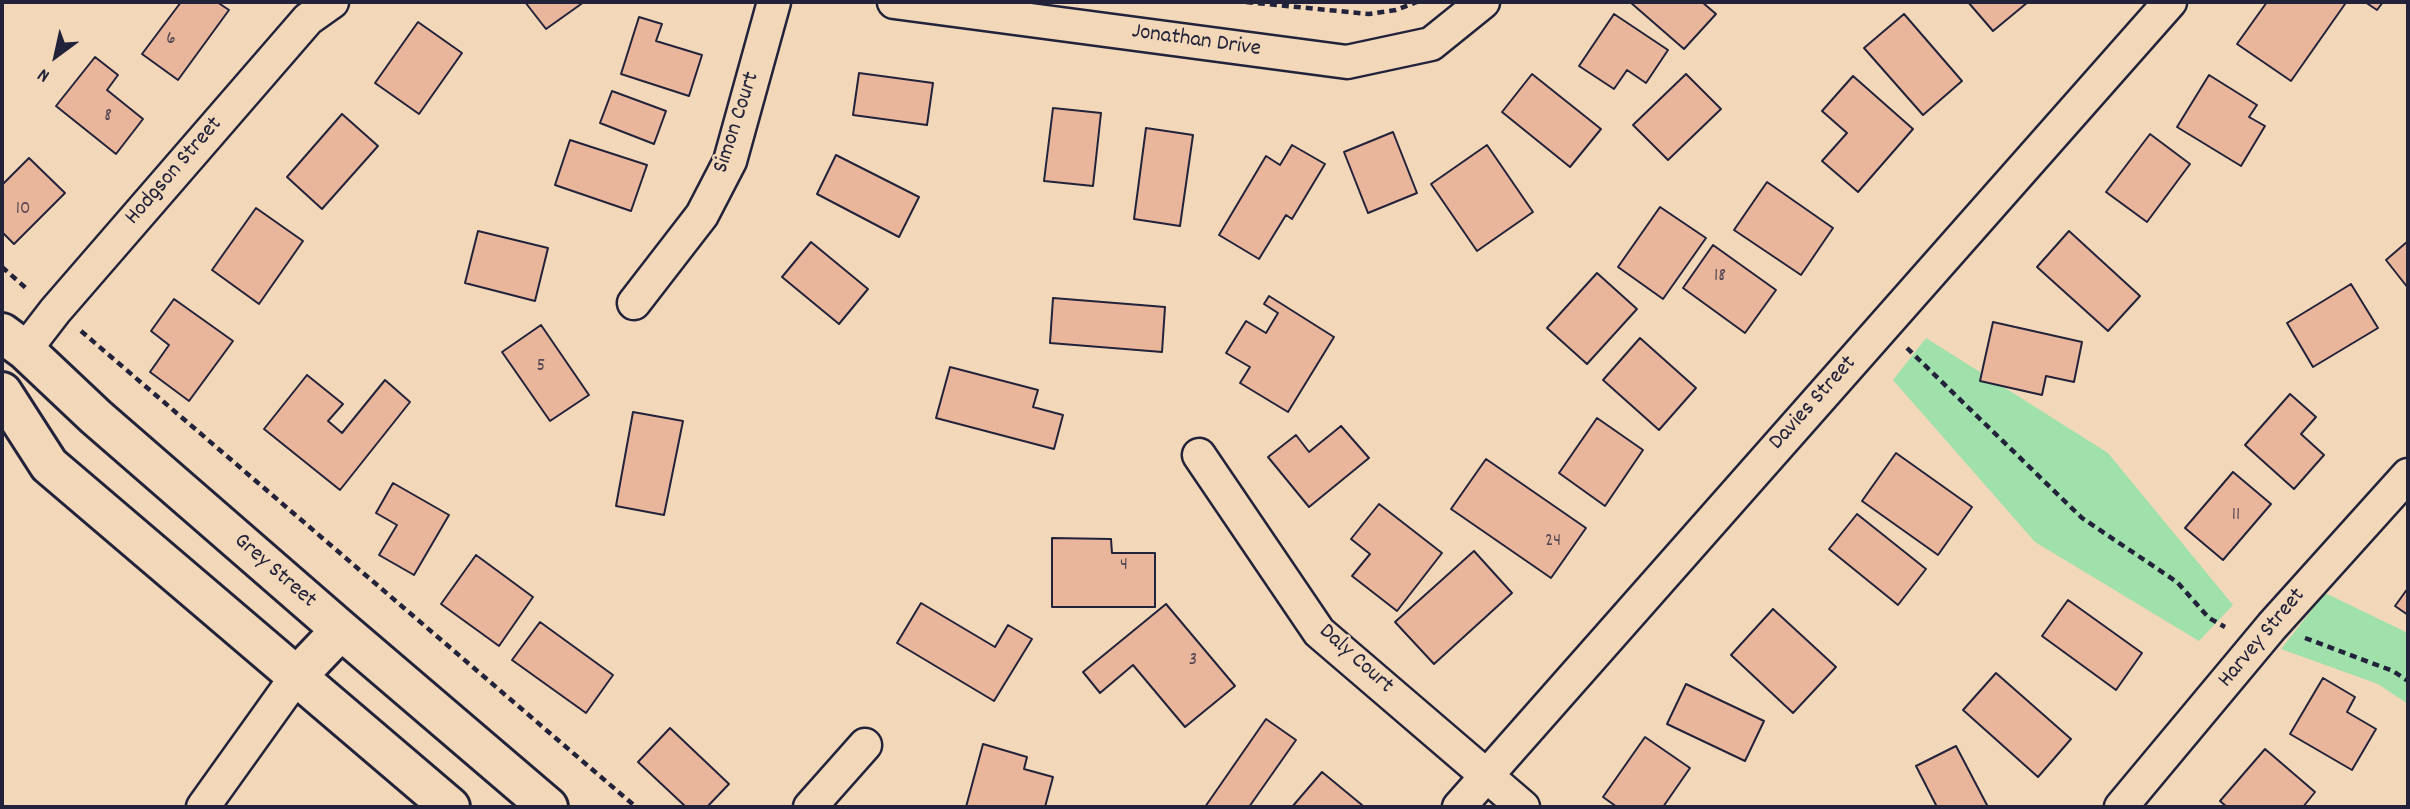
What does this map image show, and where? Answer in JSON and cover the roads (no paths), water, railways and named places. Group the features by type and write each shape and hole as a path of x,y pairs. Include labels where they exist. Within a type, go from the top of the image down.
{"street":[{"name":"Hodgson Street","path":"9,353 55,311 308,19 332,2"},
{"name":"Simon Court","path":"634,303 702,215 730,161 774,2"},
{"name":"Jonathan Drive","path":"894,2 1347,62 1431,44 1483,2"},
{"name":"Davies Street","path":"1459,807 2170,2"},
{"name":"Grey Street","path":"9,353 96,417 548,807"},
{"path":"2,392 49,465 450,807"},
{"name":"Daly Court","path":"1199,455 1320,632 1524,807"},
{"name":"Harvey Street","path":"2121,807 2264,635 2408,475"},
{"path":"203,807 296,677 341,630"},
{"path":"810,807 865,745"}]}
